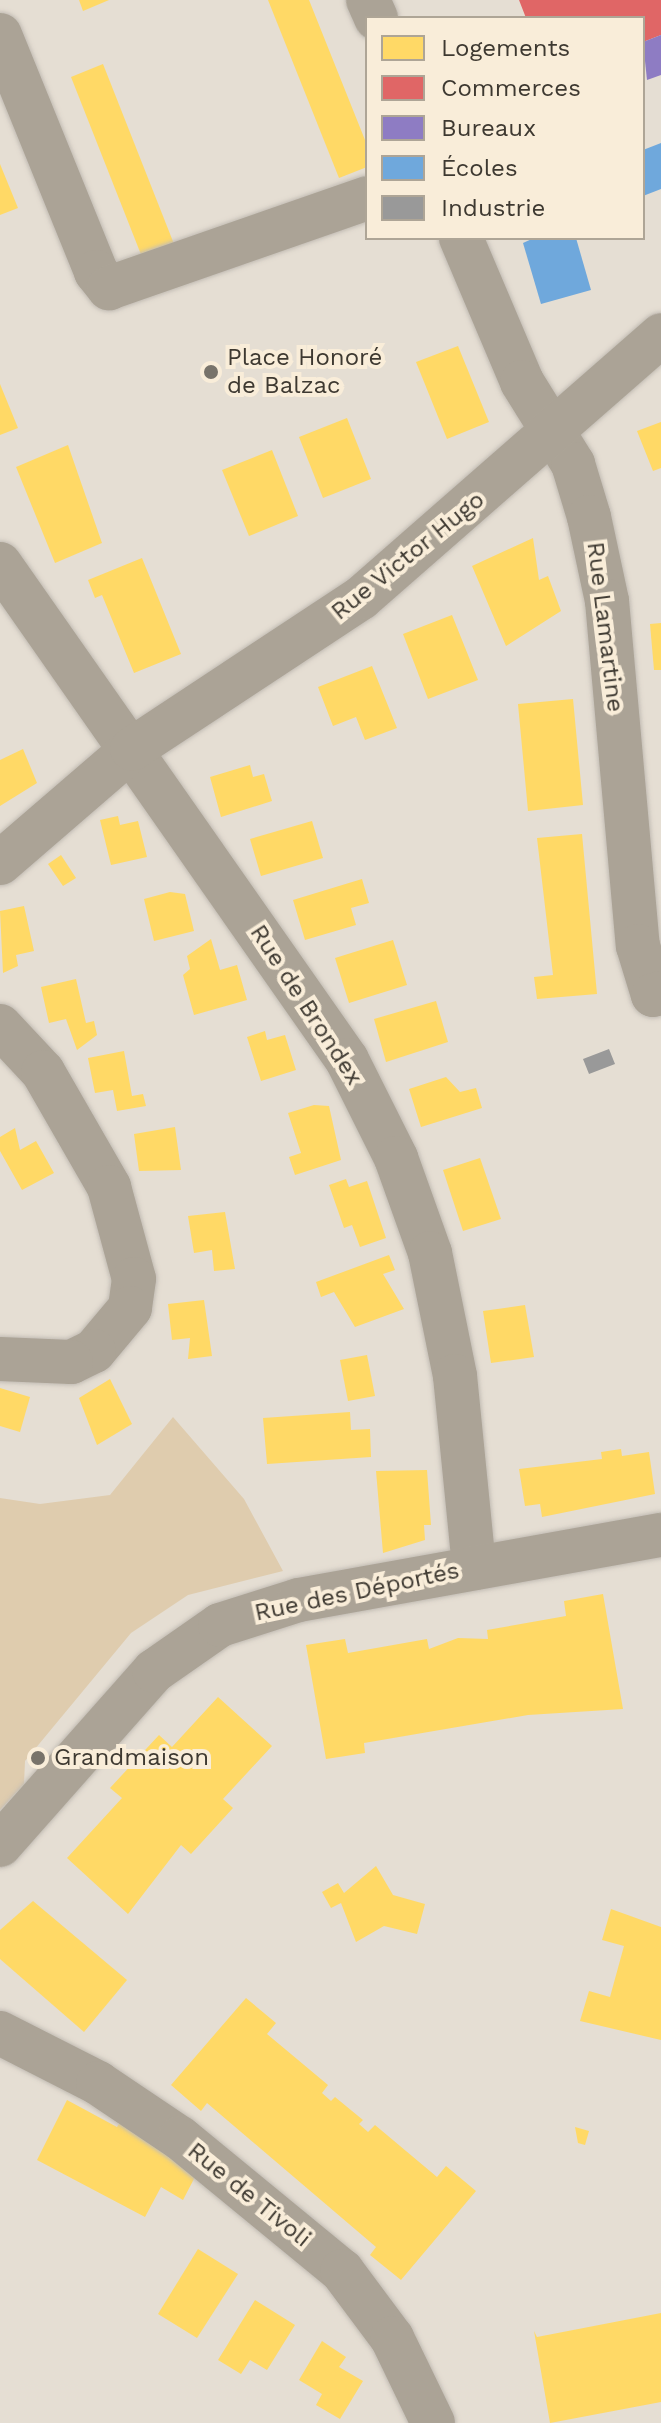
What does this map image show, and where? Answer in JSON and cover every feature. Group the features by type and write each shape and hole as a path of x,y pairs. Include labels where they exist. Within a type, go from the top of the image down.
{"street":[{"path":"0,35 109,288 365,199"},
{"name":"Rue Lamartine","path":"462,240 522,382 573,464 607,601 638,946 657,994"},
{"name":"Rue Victor Hugo","path":"0,863 132,749 361,598 553,433 661,335"},
{"name":"Rue de Brondex","path":"0,564 347,1060 396,1158 430,1253 455,1376 474,1568"},
{"path":"0,1026 43,1072 109,1187 134,1279 130,1308 94,1351 71,1362 0,1359"},
{"name":"Rue des Déportés","path":"0,1845 154,1671 209,1632 299,1600 661,1535"},
{"name":"Rue de Tivoli","path":"0,2033 98,2083 180,2138 342,2271 400,2351 433,2423"}],"shaded area":[{"path":"173,1417 244,1499 283,1571 188,1595 131,1633 25,1761 24,1784 0,1810 0,1498 40,1504 110,1495"}],"building: Logements":[{"path":"79,0 109,0 83,11"},
{"path":"268,0 309,0 365,140 365,168 339,178"},
{"path":"103,64 174,244 142,257 71,77"},
{"path":"0,164 18,208 0,215"},
{"path":"458,346 489,422 447,439 416,362"},
{"path":"0,384 18,428 0,435"},
{"path":"347,418 371,479 323,498 299,437"},
{"path":"661,422 661,468 653,471 637,431"},
{"path":"68,445 102,543 55,563 16,467"},
{"path":"272,450 298,516 249,536 222,470"},
{"path":"533,538 539,580 548,576 561,611 506,646 472,566"},
{"path":"142,558 181,654 134,673 102,595 95,598 88,580"},
{"path":"452,615 478,680 428,699 403,634"},
{"path":"661,623 661,670 654,670 650,624"},
{"path":"372,666 397,728 365,740 356,717 333,726 318,687"},
{"path":"573,699 583,805 528,811 518,704"},
{"path":"23,749 37,783 0,806 0,760"},
{"path":"250,765 253,777 264,774 272,801 221,817 210,777"},
{"path":"118,816 120,825 138,821 147,857 111,865 100,820"},
{"path":"312,821 323,858 261,876 250,839"},
{"path":"582,834 597,994 537,999 534,977 553,975 537,838"},
{"path":"61,855 76,878 63,886 48,864"},
{"path":"362,879 369,903 351,908 356,925 305,940 293,900"},
{"path":"170,892 185,894 194,931 154,941 144,899"},
{"path":"24,906 34,951 16,955 18,966 3,973 0,911"},
{"path":"211,939 220,970 237,965 247,1000 194,1015 183,975 190,969 187,956"},
{"path":"393,940 407,985 349,1003 335,958"},
{"path":"76,979 86,1023 94,1021 97,1035 77,1050 66,1019 49,1023 41,987"},
{"path":"436,1001 448,1042 386,1062 374,1019"},
{"path":"265,1031 267,1040 285,1035 296,1070 261,1081 247,1037"},
{"path":"124,1051 132,1096 143,1094 146,1106 117,1111 113,1090 95,1093 88,1058"},
{"path":"446,1077 460,1092 476,1088 482,1108 421,1127 409,1089"},
{"path":"314,1105 329,1106 341,1160 295,1175 289,1157 301,1153 288,1113"},
{"path":"175,1127 181,1170 139,1171 134,1134"},
{"path":"15,1128 20,1150 36,1141 54,1173 22,1190 0,1151 0,1137"},
{"path":"480,1158 501,1219 463,1231 443,1170"},
{"path":"346,1179 349,1187 367,1181 386,1238 360,1247 352,1225 344,1228 329,1185"},
{"path":"225,1212 235,1269 214,1271 212,1250 194,1253 188,1216"},
{"path":"389,1255 395,1270 383,1274 404,1309 355,1327 334,1292 321,1297 316,1282"},
{"path":"204,1300 212,1356 188,1359 190,1338 172,1340 168,1304"},
{"path":"525,1305 534,1357 491,1363 483,1311"},
{"path":"367,1355 375,1396 348,1401 340,1360"},
{"path":"110,1379 132,1424 97,1445 79,1398"},
{"path":"0,1388 30,1397 20,1432 0,1426"},
{"path":"350,1412 351,1430 370,1429 371,1457 267,1464 263,1418"},
{"path":"621,1449 622,1456 649,1452 655,1494 542,1517 540,1504 525,1506 519,1469 602,1459 601,1452"},
{"path":"427,1470 431,1525 424,1525 425,1540 383,1553 376,1471"},
{"path":"603,1594 623,1709 528,1715 364,1743 365,1753 326,1759 306,1645 345,1639 348,1653 427,1639 429,1649 458,1638 488,1639 487,1630 566,1616 564,1601"},
{"path":"218,1697 272,1746 223,1799 233,1808 191,1854 181,1845 128,1914 67,1858 122,1798 110,1788 159,1735 172,1747"},
{"path":"376,1866 393,1895 425,1904 417,1934 384,1926 356,1942 341,1903 331,1908 322,1892 338,1883 344,1893"},
{"path":"33,1901 127,1980 84,2032 0,1959 0,1930"},
{"path":"611,1909 661,1927 661,2040 580,2021 589,1991 610,1997 624,1946 602,1940"},
{"path":"246,1998 276,2023 267,2034 328,2085 322,2093 331,2101 335,2097 363,2120 359,2124 368,2132 375,2125 437,2177 446,2166 476,2191 401,2280 370,2255 376,2247 207,2103 201,2111 171,2085"},
{"path":"67,2100 117,2127 122,2119 196,2175 183,2200 161,2187 145,2217 37,2160"},
{"path":"575,2127 589,2131 585,2145 578,2143"},
{"path":"198,2249 238,2274 197,2338 158,2314"},
{"path":"255,2300 295,2325 267,2370 250,2360 241,2374 218,2360"},
{"path":"661,2313 661,2402 550,2423 534,2331 537,2337"},
{"path":"322,2341 346,2357 339,2367 363,2381 340,2419 316,2405 322,2394 299,2380"}],"building: Commerces":[{"path":"519,0 661,0 661,35 645,41 645,16 525,16"}],"building: Bureaux":[{"path":"661,35 661,75 647,80 645,61 645,41"}],"building: Écoles":[{"path":"661,143 661,189 645,195 645,149"},
{"path":"530,240 577,240 591,290 541,304 523,243"}],"building: Industrie":[{"path":"609,1049 615,1064 589,1074 583,1059"}],"place":[{"name":"Place Honoré de Balzac","path":"211,372"},
{"name":"Grandmaison","path":"38,1758"}]}
